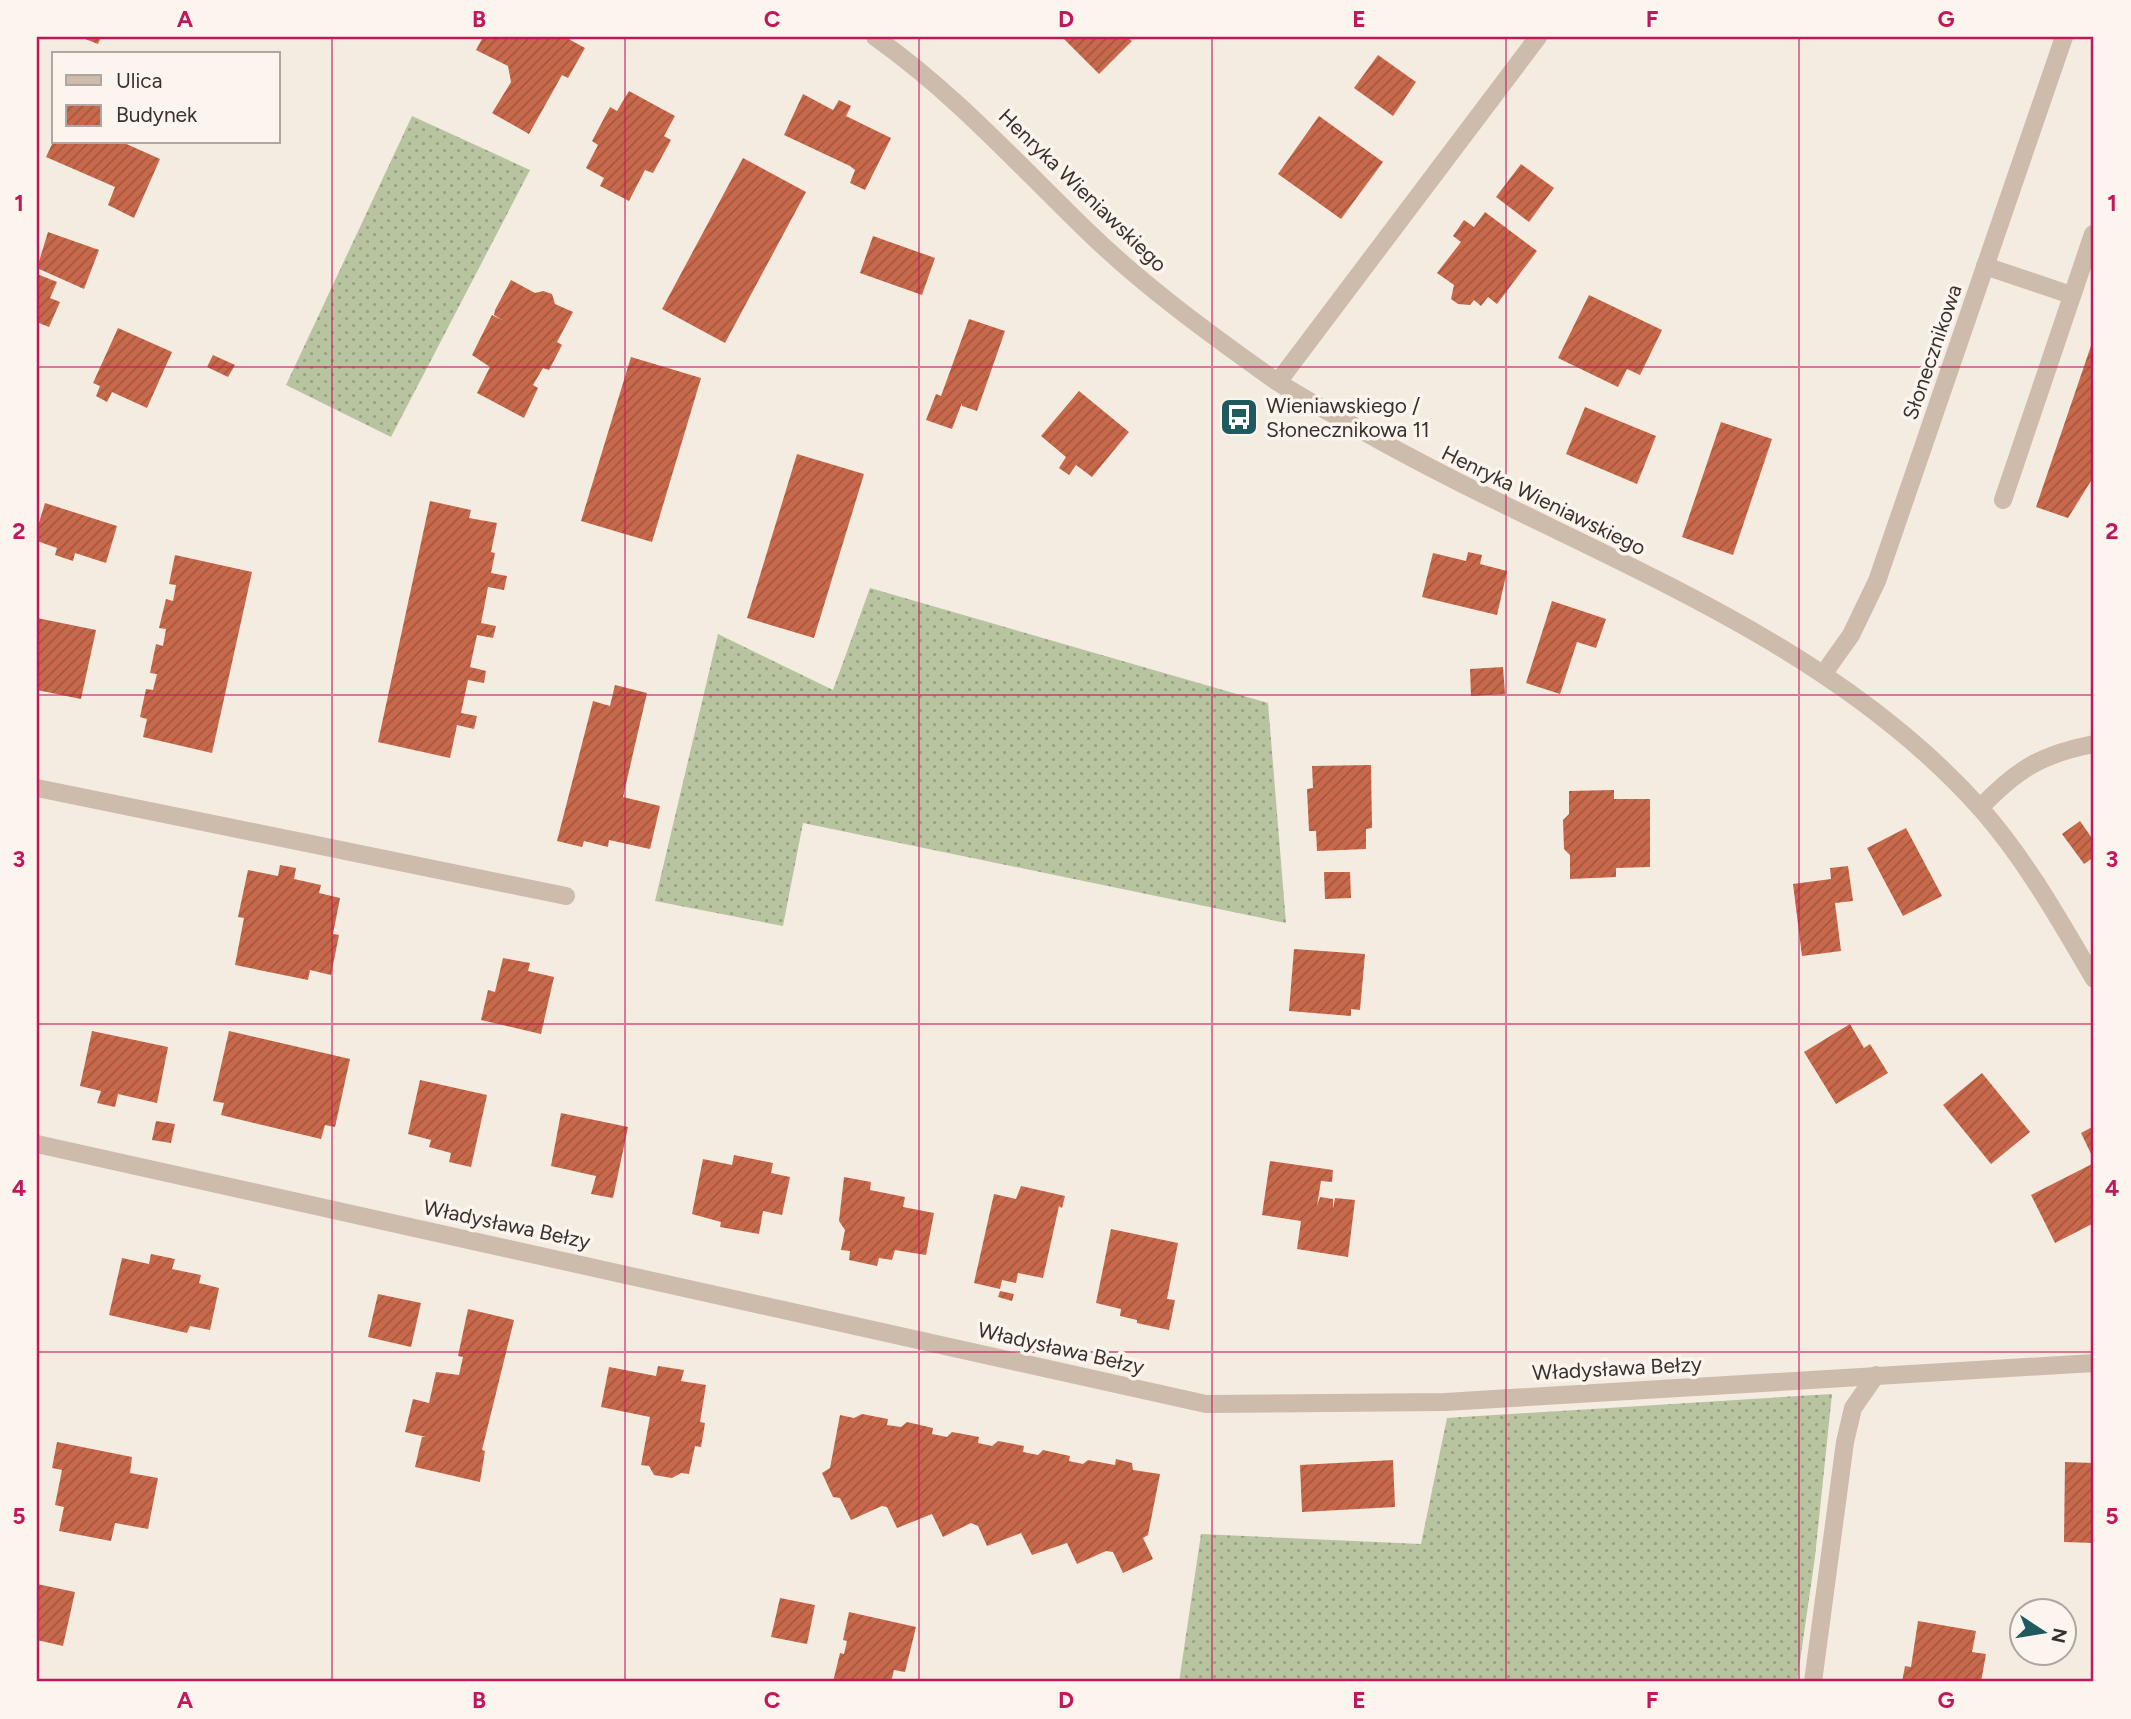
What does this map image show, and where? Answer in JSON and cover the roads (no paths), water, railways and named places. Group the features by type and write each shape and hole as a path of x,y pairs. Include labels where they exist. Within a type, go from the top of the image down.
{"street":[{"name":"Henryka Wieniawskiego","path":"874,37 981,122 1084,229 1164,300 1278,382 1440,475 1612,557 1824,673 1906,737 1980,808 2043,892 2094,979"},
{"path":"1278,382 1538,37"},
{"name":"Słonecznikowa","path":"1824,673 1851,635 1872,594 2064,37"},
{"path":"2003,500 2094,234"},
{"path":"1985,266 2071,295"},
{"path":"1980,808 2005,782 2028,767 2057,751 2094,744"},
{"path":"37,788 89,801 566,895"},
{"name":"Władysława Bełzy","path":"37,1144 1206,1404 1445,1402 2094,1363"},
{"path":"1813,1682 1845,1442 1853,1408 1877,1376"}],"place":[{"name":"Wieniawskiego / Słonecznikowa 11","path":"1239,417"}]}
